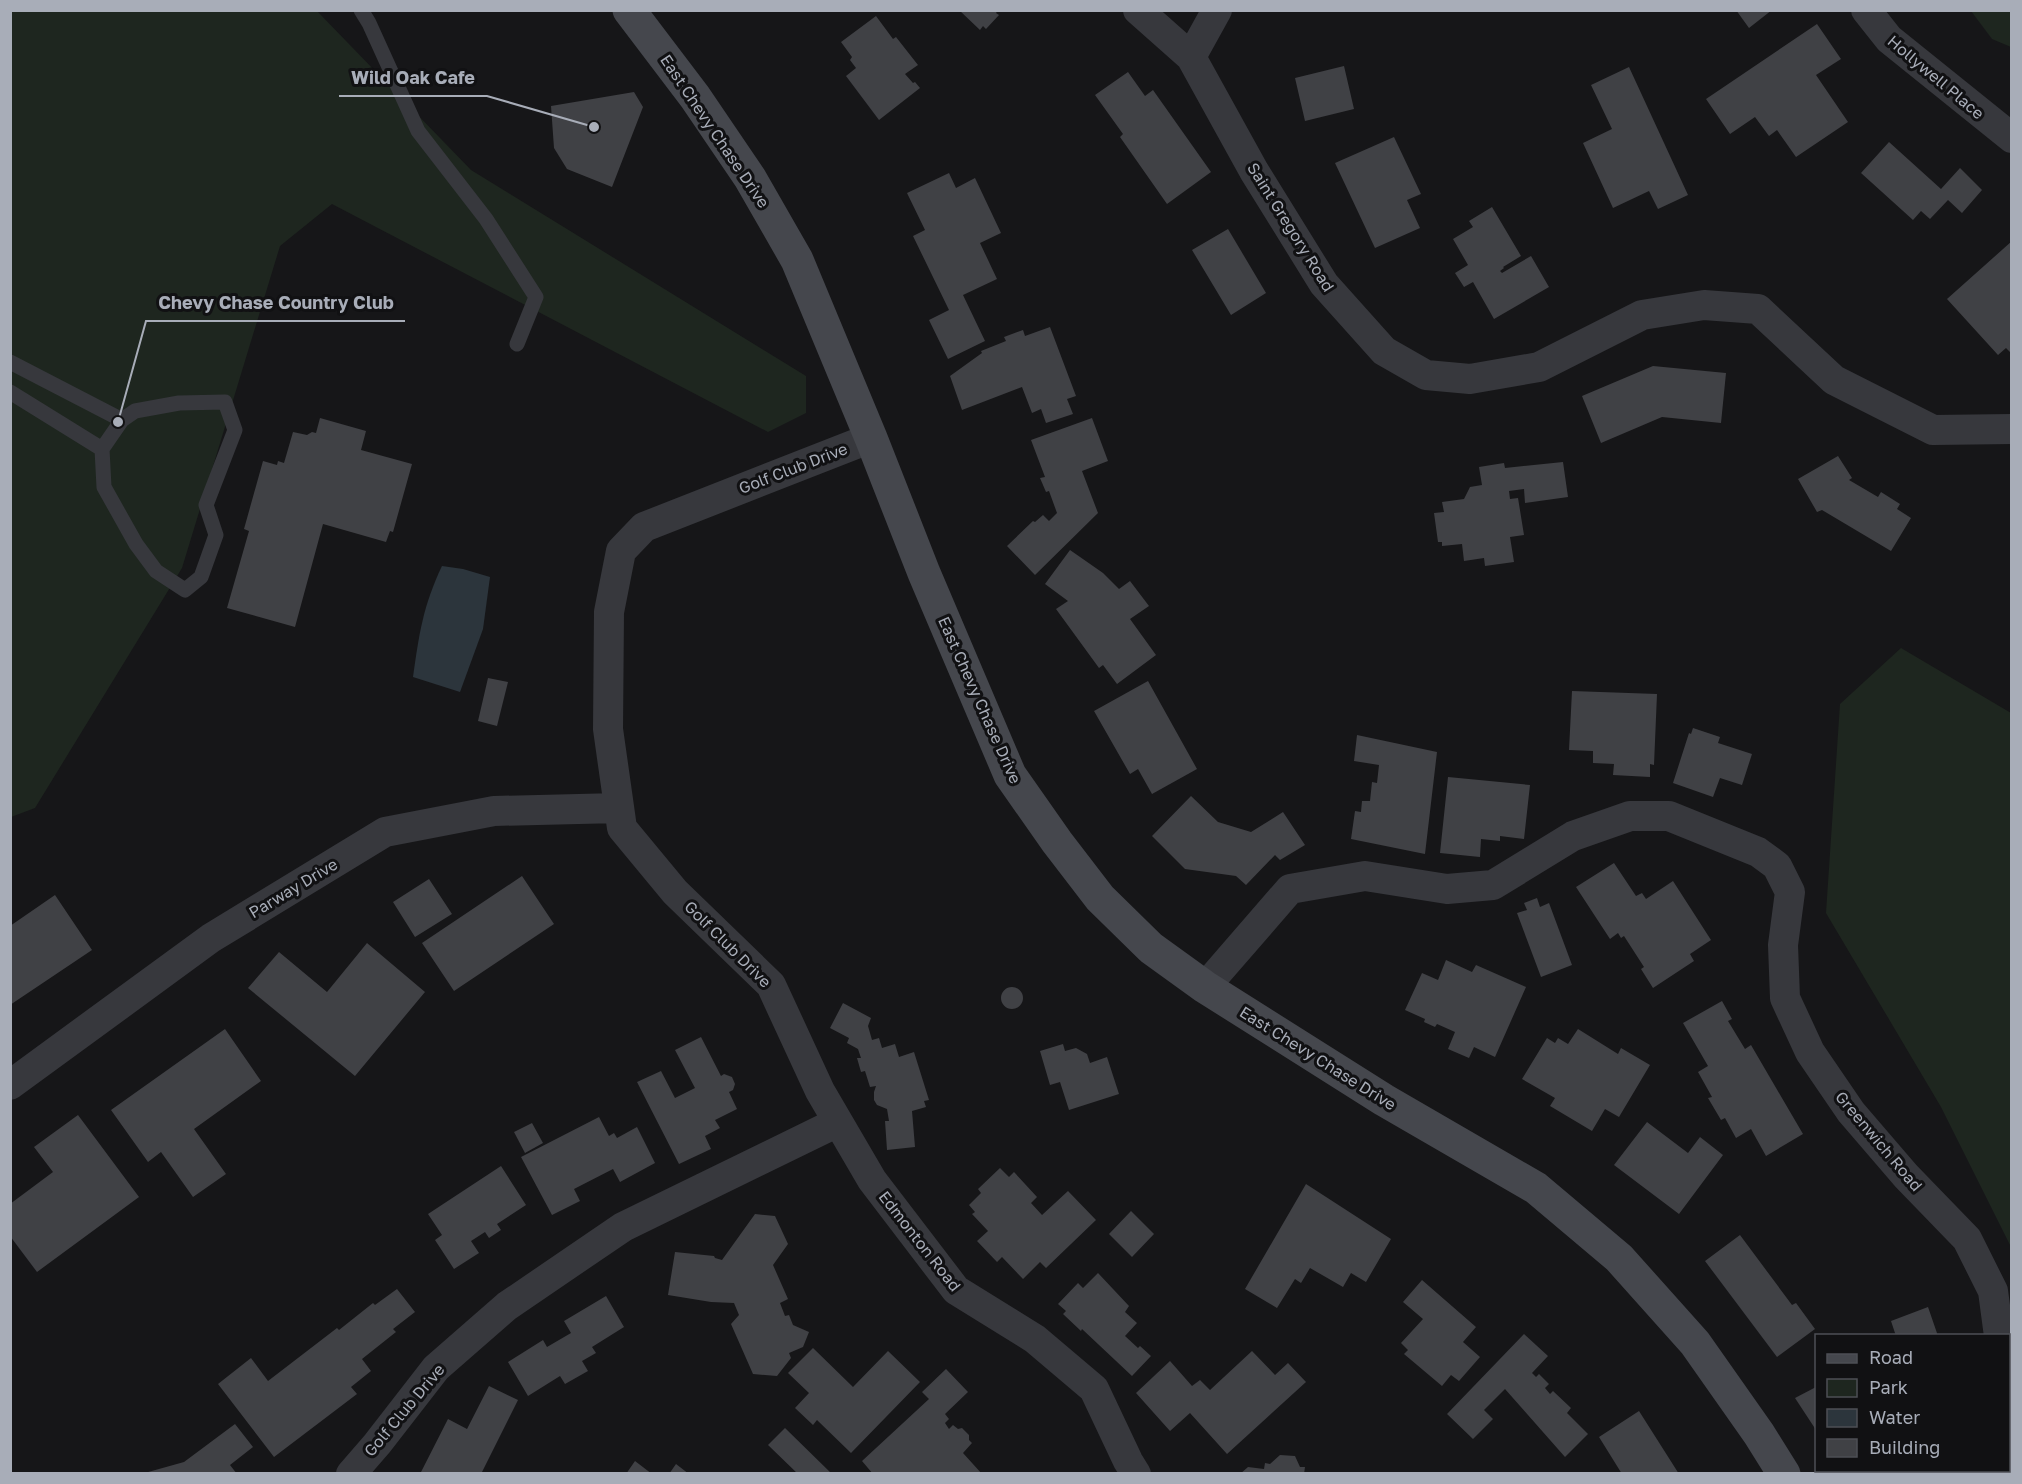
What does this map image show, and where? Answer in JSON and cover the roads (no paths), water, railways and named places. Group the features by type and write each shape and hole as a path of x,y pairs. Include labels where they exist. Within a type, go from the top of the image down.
{"main road":[{"name":"East Chevy Chase Drive","path":"629,10 695,97 756,188 797,260 924,573 1010,775 1100,898 1150,948 1205,987 1384,1100 1536,1188 1619,1258 1695,1343 1784,1473"}],"street":[{"name":"Saint Gregory Road","path":"1138,10 1191,57 1254,171 1324,284 1384,351 1426,375 1470,379 1539,367 1642,315 1704,305 1758,309 1834,380 1933,430 2012,429"},
{"path":"1191,57 1217,10"},
{"name":"Hollywell Place","path":"1866,10 1889,39 2012,138"},
{"name":"Golf Club Drive","path":"351,1473 436,1368 507,1306 623,1227 838,1122 820,1092 771,985 675,892 622,828 608,729 609,612 621,551 644,527 871,438"},
{"name":"Parway Drive","path":"10,1085 211,938 385,832 494,811 619,808"},
{"name":"Greenwich Road","path":"1205,987 1290,889 1365,876 1448,889 1493,885 1573,836 1630,816 1669,816 1758,852 1777,866 1790,892 1783,945 1785,998 1810,1052 1851,1112 1906,1176 1967,1239 1993,1291 1999,1334"},
{"name":"Edmonton Road","path":"838,1122 872,1180 956,1290 1035,1339 1094,1389 1136,1473"}],"lane":[{"path":"361,10 418,131 486,219 536,297 517,344"},
{"path":"10,362 122,420"},
{"path":"10,392 102,449"},
{"path":"225,402 235,430 206,505 216,535 201,577 184,590 156,571 136,544 104,487 102,449 122,420 135,411 179,403 225,402"}],"water":[{"path":"442,566 490,577 483,629 460,692 413,677 423,620 430,594"}],"place":[{"name":"Wild Oak Cafe","path":"594,127"},
{"name":"Chevy Chase Country Club","path":"118,422"}]}
